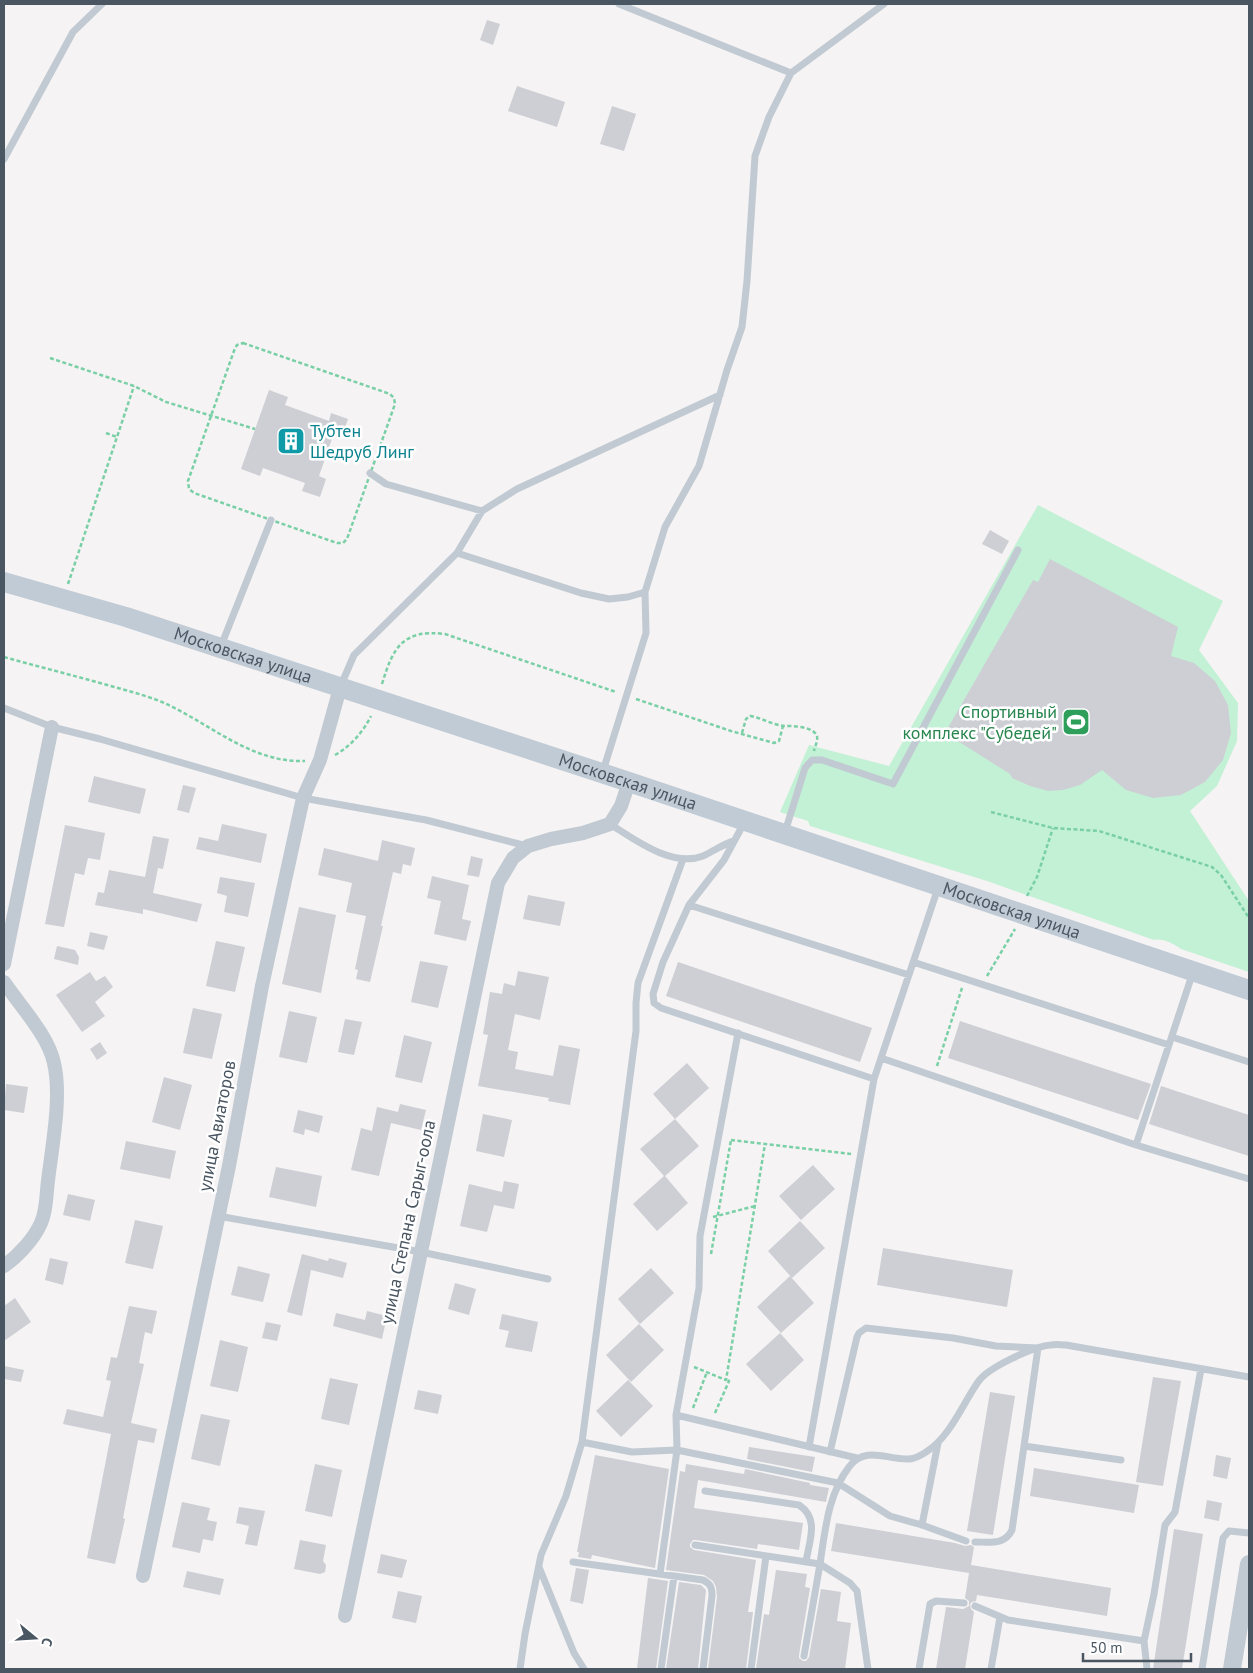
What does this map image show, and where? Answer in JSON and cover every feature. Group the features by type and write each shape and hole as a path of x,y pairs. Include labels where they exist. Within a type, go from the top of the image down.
{"main road":[{"name":"Московская улица","path":"4,582 126,617 629,782 1249,990"}],"street":[{"name":"улица Авиаторов","path":"143,1576 229,1166 262,986 303,798 320,760 340,688"},
{"path":"4,964 52,727"},
{"path":"528,846 551,839 583,833 610,824 621,806 629,782"},
{"name":"улица Степана Сарыг-оола","path":"345,1616 498,884 513,858 528,846"},
{"path":"4,982 49,1047 57,1082 52,1154 41,1222 24,1246 4,1266"},
{"path":"1232,1669 1249,1564"}],"lane":[{"path":"4,159 73,32 102,4"},
{"path":"619,4 791,73"},
{"path":"602,774 646,633 645,592 665,526 699,466 742,327 748,271 754,156 769,116 791,73 884,4"},
{"path":"340,688 354,655 457,553 482,511 517,489 720,395"},
{"path":"370,473 386,484 482,511"},
{"path":"220,649 271,520"},
{"path":"784,835 805,768 812,760 822,760 893,784 1018,550"},
{"path":"457,553 581,593 609,599 628,597 645,592"},
{"path":"4,708 52,727 100,739 303,798 426,820 528,846"},
{"path":"745,821 724,860 689,905 663,962 653,994 654,1002 661,1008 874,1079"},
{"path":"610,824 645,846 683,859 702,856 723,844 734,841"},
{"path":"520,1669 541,1555 566,1496 582,1442 636,1031 638,983 683,859"},
{"path":"809,1447 874,1079 939,885"},
{"path":"689,905 909,975"},
{"path":"913,962 1169,1045"},
{"path":"1136,1145 1194,971"},
{"path":"660,1574 677,1450 676,1415 699,1288 703,1220 738,1033"},
{"path":"1172,1037 1249,1062"},
{"path":"881,1058 1136,1145 1249,1179"},
{"path":"218,1216 421,1252 548,1279"},
{"path":"830,1452 857,1337 862,1330 871,1328 954,1338 996,1346 1038,1348"},
{"path":"676,1415 857,1458 869,1454 910,1459 926,1452 938,1443 979,1380 998,1365 1038,1348 1051,1345 1066,1345 1249,1377"},
{"path":"975,1542 1003,1541 1010,1535 1012,1530 1038,1348"},
{"path":"1147,1669 1144,1641 1165,1525 1176,1512 1201,1369"},
{"path":"582,1442 632,1452 677,1450 838,1483 890,1516 966,1541"},
{"path":"922,1525 938,1443"},
{"path":"1024,1446 1121,1460"},
{"path":"804,1656 827,1520 838,1483 857,1458"},
{"path":"705,1491 799,1505 806,1510 812,1524 806,1562"},
{"path":"1202,1669 1223,1538 1229,1531 1249,1533"},
{"path":"694,1545 820,1564 850,1583 857,1591 868,1669"},
{"path":"751,1669 766,1556"},
{"path":"573,1562 703,1580 711,1586 712,1596 703,1669"},
{"path":"538,1566 574,1653 584,1669"},
{"path":"661,1669 674,1576"},
{"path":"919,1669 930,1604 936,1601 964,1604"},
{"path":"976,1606 1008,1620 1144,1641"},
{"path":"991,1669 1000,1617"}],"path":[{"path":"243,343 390,394 394,398 395,404 370,473 347,538 343,543 337,544 194,493 189,488 188,481 237,345 243,343"},
{"path":"50,358 134,386 166,402 255,429"},
{"path":"63,598 134,386"},
{"path":"106,433 117,437"},
{"path":"382,685 389,661 397,648 413,636 433,632 445,634 731,731 776,744 779,741 783,726"},
{"path":"4,657 160,702 190,716 228,739 257,753 288,761 320,760 335,755 352,743 364,728 373,712"},
{"path":"742,733 746,719 750,716 783,726 811,731 816,735 817,740 812,760"},
{"path":"991,812 1053,828 1099,831 1212,867 1221,875 1249,918"},
{"path":"1027,896 1037,877 1053,828"},
{"path":"982,984 1017,925"},
{"path":"934,1076 964,979"},
{"path":"718,1138 851,1154"},
{"path":"710,1423 729,1381 726,1380 765,1144"},
{"path":"703,1220 755,1206"},
{"path":"685,1364 726,1380"},
{"path":"689,1418 708,1372"}],"green space":[{"name":"Спортивный комплекс \"Субедей\"","path":"1038,505 1223,601 1199,650 1238,703 1237,741 1217,786 1190,811 1249,901 1249,972 1181,949 1168,942 1154,940 987,881 810,826 808,821 780,812 809,745 889,766"}],"building":[{"path":"487,20 500,24 493,45 480,40"},
{"path":"517,86 565,102 557,127 508,111"},
{"path":"612,106 636,114 624,151 600,144"},
{"name":"Тубтен Шедруб Линг","path":"269,390 288,397 285,405 329,421 331,413 348,419 342,436 334,433 319,476 326,479 320,497 302,491 305,483 263,468 260,476 241,469"},
{"path":"990,530 1009,541 1002,554 982,544"},
{"path":"1050,559 1178,627 1171,656 1194,663 1215,681 1228,705 1231,733 1223,760 1205,782 1181,795 1153,798 1126,790 1102,770 1080,785 1063,790 1048,791 1012,778 1010,774 945,733 1033,580 1038,582"},
{"path":"94,776 146,789 140,814 88,802"},
{"path":"183,785 196,788 189,813 177,810"},
{"path":"222,824 267,834 261,863 196,849 199,837 218,841"},
{"path":"65,825 105,833 100,860 88,858 84,875 75,873 64,927 45,924"},
{"path":"153,836 169,839 163,869 158,868 153,893 202,904 197,922 143,909 143,914 95,905 98,892 104,893 109,870 145,877"},
{"path":"382,840 415,848 411,866 403,864 401,874 393,872 370,982 356,979 358,970 355,969 366,916 346,912 352,883 318,875 324,848 378,861"},
{"path":"471,856 483,859 479,877 467,875"},
{"path":"432,876 469,885 462,919 471,921 466,941 434,934 441,901 427,898"},
{"path":"220,877 255,883 248,917 224,912 227,896 217,893"},
{"path":"528,895 565,902 560,926 523,919"},
{"path":"299,907 336,915 321,993 282,984"},
{"path":"90,932 108,936 104,950 87,946"},
{"path":"216,941 245,947 235,992 206,986"},
{"path":"57,946 75,950 79,957 78,965 54,959"},
{"path":"420,961 448,966 438,1008 411,1002"},
{"path":"678,962 872,1028 860,1062 666,996"},
{"path":"518,971 549,977 540,1020 515,1014 508,1050 518,1052 515,1069 553,1076 559,1045 580,1049 570,1105 548,1101 549,1098 478,1086 488,1035 483,1034 490,992 502,994 504,983 515,986"},
{"path":"90,972 96,981 105,976 113,987 95,1002 105,1016 82,1032 56,995"},
{"path":"193,1008 222,1014 212,1059 183,1053"},
{"path":"289,1011 317,1017 307,1063 279,1057"},
{"path":"345,1019 362,1022 354,1055 338,1052"},
{"path":"960,1021 1151,1084 1138,1120 948,1058"},
{"path":"404,1035 432,1042 422,1083 395,1077"},
{"path":"100,1042 107,1053 97,1060 90,1049"},
{"path":"687,1063 709,1088 675,1119 653,1094"},
{"path":"164,1077 192,1085 180,1130 152,1122"},
{"path":"6,1084 28,1087 24,1113 4,1110"},
{"path":"1161,1086 1249,1115 1249,1156 1149,1124"},
{"path":"400,1104 426,1110 421,1130 391,1123 379,1176 351,1170 361,1128 372,1131 377,1107 398,1112"},
{"path":"298,1110 323,1116 319,1133 305,1129 304,1135 293,1132"},
{"path":"483,1114 512,1120 504,1157 476,1151"},
{"path":"675,1119 699,1146 665,1176 688,1203 657,1231 633,1204 664,1176 640,1149"},
{"path":"126,1141 176,1151 170,1179 120,1169"},
{"path":"813,1165 835,1189 801,1220 779,1196"},
{"path":"276,1167 322,1176 316,1207 269,1197"},
{"path":"504,1181 519,1184 514,1209 494,1205 487,1232 460,1226 469,1184 502,1192"},
{"path":"68,1194 95,1200 90,1221 63,1215"},
{"path":"135,1220 163,1226 153,1269 125,1263"},
{"path":"800,1221 825,1248 792,1278 768,1251"},
{"path":"883,1248 1013,1270 1007,1307 877,1285"},
{"path":"302,1254 328,1261 329,1258 347,1263 343,1278 311,1270 302,1316 287,1312"},
{"path":"50,1258 68,1262 63,1285 45,1280"},
{"path":"238,1266 270,1274 263,1302 231,1295"},
{"path":"651,1268 674,1293 640,1324 618,1299"},
{"path":"790,1276 814,1303 781,1333 757,1307"},
{"path":"455,1283 476,1289 469,1315 448,1309"},
{"path":"15,1298 31,1322 4,1341 4,1306"},
{"path":"129,1306 157,1311 152,1334 145,1332 139,1363 144,1364 131,1423 157,1429 154,1443 138,1440 123,1518 125,1519 115,1564 87,1558 111,1434 63,1424 67,1409 103,1417 111,1381 106,1380 111,1357 117,1358"},
{"path":"367,1311 387,1316 382,1339 333,1326 336,1313 365,1320"},
{"path":"502,1314 538,1322 532,1352 505,1347 509,1331 499,1329"},
{"path":"266,1322 281,1325 277,1341 262,1338"},
{"path":"639,1324 664,1350 631,1382 606,1355"},
{"path":"780,1333 804,1360 771,1391 746,1364"},
{"path":"220,1340 248,1347 238,1392 210,1386"},
{"path":"4,1366 24,1370 21,1382 4,1379"},
{"path":"1153,1377 1181,1381 1163,1486 1136,1482"},
{"path":"330,1378 358,1384 349,1425 321,1419"},
{"path":"628,1380 653,1406 621,1437 596,1411"},
{"path":"418,1390 442,1395 438,1414 414,1409"},
{"path":"990,1392 1015,1396 993,1535 967,1531"},
{"path":"201,1414 230,1420 220,1466 191,1459"},
{"path":"749,1447 815,1457 812,1472 747,1459"},
{"path":"595,1455 669,1469 655,1568 592,1555 591,1559 578,1557 579,1552 577,1552"},
{"path":"1216,1455 1231,1458 1227,1479 1213,1476"},
{"path":"315,1464 342,1470 332,1517 305,1511"},
{"path":"686,1464 744,1474 745,1469 829,1488 826,1502 698,1480 694,1508 803,1523 799,1550 758,1544 757,1549 696,1540 693,1540 690,1544 690,1547 694,1550 756,1560 748,1612 753,1612 746,1669 708,1669 717,1597 713,1581 704,1575 666,1570 680,1471 685,1472"},
{"path":"1034,1468 1139,1485 1134,1513 1030,1496"},
{"path":"1207,1500 1222,1503 1219,1521 1204,1518"},
{"path":"182,1502 210,1508 207,1520 217,1522 213,1541 203,1539 200,1553 172,1547"},
{"path":"239,1507 265,1511 257,1546 245,1544 249,1526 236,1523"},
{"path":"836,1523 965,1546 971,1545 974,1547 971,1565 1111,1588 1107,1616 977,1595 976,1601 970,1604 974,1612 965,1669 936,1669 946,1607 963,1609 969,1606 969,1601 965,1598 969,1573 831,1551"},
{"path":"1174,1529 1203,1534 1182,1669 1153,1669"},
{"path":"300,1540 326,1545 323,1561 326,1565 325,1572 320,1574 294,1569"},
{"path":"381,1554 407,1560 402,1578 377,1573"},
{"path":"576,1568 589,1570 583,1604 570,1601"},
{"path":"776,1570 807,1574 805,1587 810,1588 799,1655 799,1658 803,1661 806,1661 809,1657 821,1589 841,1592 837,1621 851,1623 845,1669 756,1669 764,1614 769,1615"},
{"path":"187,1571 224,1579 220,1595 183,1587"},
{"path":"648,1578 668,1581 656,1669 637,1669"},
{"path":"679,1582 701,1585 706,1590 698,1669 666,1669"},
{"path":"398,1591 422,1596 416,1623 392,1618"}],"place":[{"name":"Тубтен Шедруб Линг","path":"291,441"},
{"name":"Спортивный комплекс \"Субедей\"","path":"1076,722"}]}
